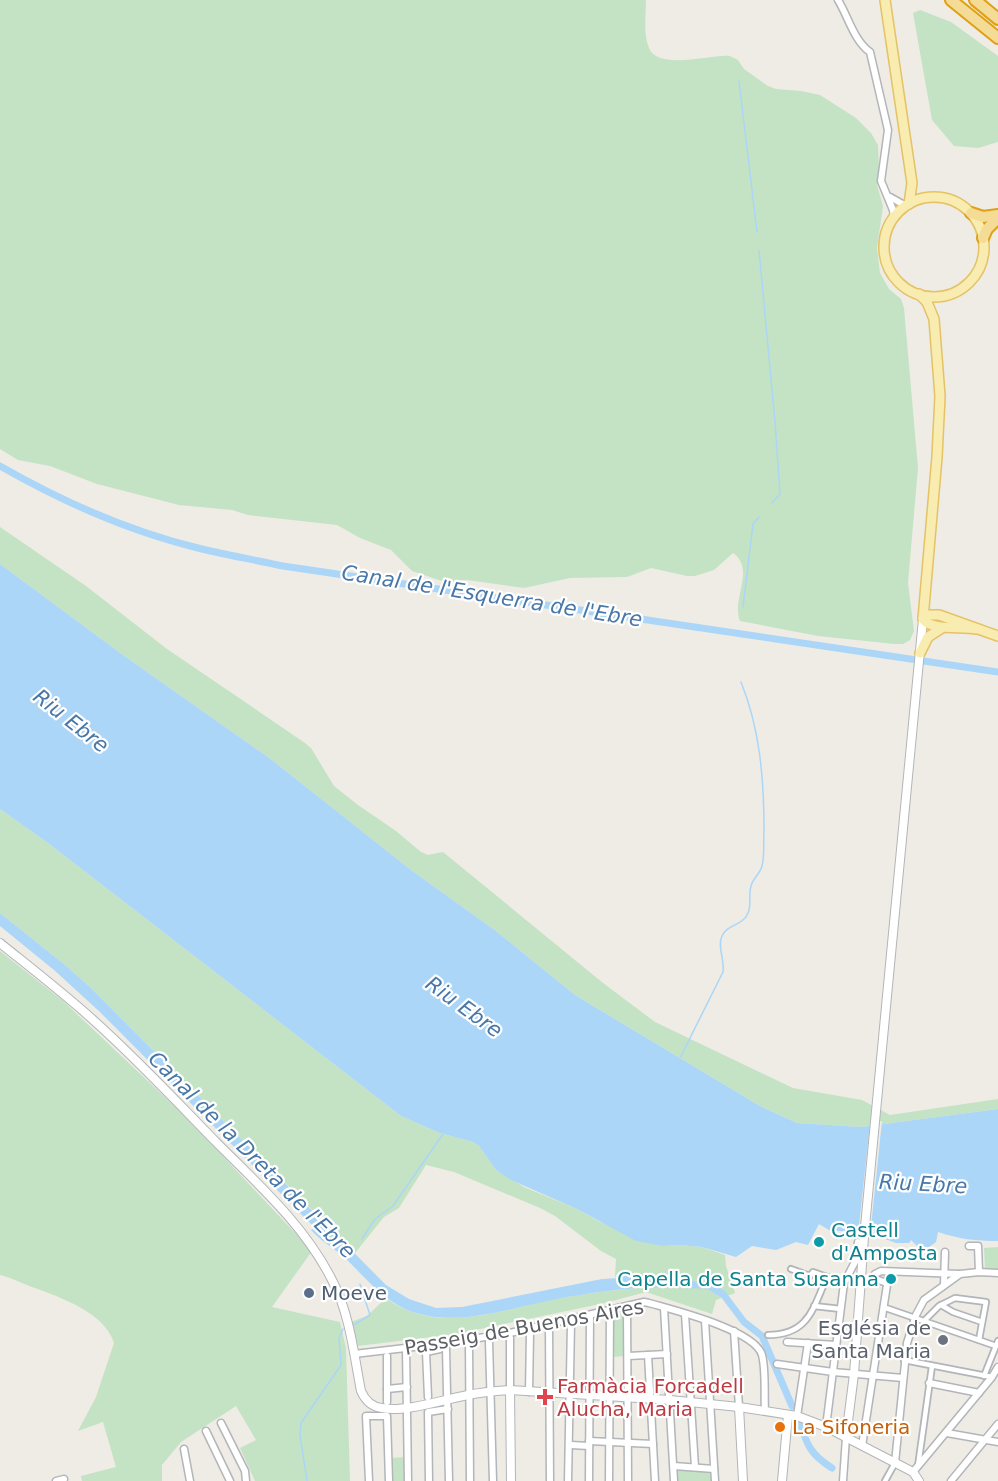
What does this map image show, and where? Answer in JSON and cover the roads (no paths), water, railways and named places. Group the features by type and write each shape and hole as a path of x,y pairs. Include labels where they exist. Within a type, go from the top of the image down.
{"highway":[{"path":"951,0 998,38"},
{"path":"975,0 998,19"},
{"path":"971,213 983,217 998,216"},
{"path":"983,238 998,216"}],"main road":[{"path":"885,0 912,183 908,205"},
{"path":"912,183 920,192 930,197 954,201 971,213 979,224 983,238 984,254 975,276 957,291 942,296 919,294 908,289 891,272 886,260 885,242 894,218 908,205 930,197"},
{"path":"919,294 927,302 934,319"},
{"path":"942,296 935,307 934,319 940,406 923,619 926,624 937,630 963,627 976,629"},
{"path":"920,654 923,644 937,630 940,615 930,602 926,585"},
{"path":"923,619 929,615 940,615 998,636"}],"street":[{"path":"838,0 856,35 864,48 870,52 878,83 888,130 881,181 894,218"},
{"path":"887,195 898,203 908,205"},
{"path":"843,1481 854,1374 861,1239 877,1105 923,619"},
{"path":"0,943 60,991 123,1047 292,1220 316,1251 333,1282 343,1306 361,1391 366,1399 376,1407 393,1409 510,1390 670,1400 739,1407 797,1416 826,1427 895,1463 915,1469"},
{"path":"826,1427 844,1283 856,1260 861,1239"},
{"path":"969,1246 978,1245 979,1272"},
{"path":"944,1285 945,1252"},
{"path":"791,1269 810,1276 813,1272 844,1283"},
{"path":"887,1283 879,1282 874,1276 877,1272 998,1273"},
{"path":"862,1446 889,1272"},
{"path":"885,1481 895,1463 904,1360 916,1317 924,1300 960,1274"},
{"path":"768,1335 789,1333 807,1320 827,1277"},
{"path":"925,1320 941,1305 955,1298 986,1302 979,1340"},
{"name":"Passeig de Buenos Aires","path":"354,1354 445,1346 510,1334 644,1302 734,1331 756,1346 762,1356 765,1411"},
{"path":"941,1305 953,1312 982,1322"},
{"path":"627,1306 628,1481"},
{"path":"814,1306 841,1310"},
{"path":"883,1307 997,1344 984,1376"},
{"path":"664,1308 674,1481"},
{"path":"609,1481 610,1310"},
{"path":"685,1314 695,1467"},
{"path":"589,1481 590,1315"},
{"path":"705,1321 715,1481"},
{"path":"568,1481 571,1445 571,1323"},
{"path":"549,1328 550,1481"},
{"path":"734,1331 743,1481"},
{"path":"529,1392 530,1333"},
{"path":"510,1338 511,1481"},
{"path":"489,1342 493,1481"},
{"path":"787,1342 836,1345"},
{"path":"797,1416 808,1343"},
{"path":"469,1345 470,1481"},
{"path":"428,1397 426,1352 445,1346 449,1481"},
{"path":"406,1348 408,1481"},
{"path":"628,1356 667,1354"},
{"path":"648,1355 655,1481"},
{"path":"387,1356 387,1402"},
{"path":"904,1360 992,1377"},
{"path":"777,1364 903,1378"},
{"path":"920,1481 915,1469 932,1366"},
{"path":"915,1469 997,1369"},
{"path":"929,1383 979,1393"},
{"path":"387,1389 407,1387"},
{"path":"429,1481 428,1412 448,1409"},
{"path":"782,1481 788,1414"},
{"path":"369,1481 366,1416 387,1416 389,1481"},
{"path":"206,1431 229,1481 241,1479 246,1481 245,1471 221,1423"},
{"path":"951,1481 998,1424"},
{"path":"946,1433 998,1442"},
{"path":"571,1445 609,1442 652,1444"},
{"path":"184,1449 190,1481"},
{"path":"674,1466 714,1469"},
{"path":"56,1481 64,1479"}],"water":[{"name":"Riu Ebre","path":"0,564 123,655 272,760 411,870 496,931 575,995 760,1106 797,1123 861,1127 998,1109 998,1241 968,1239 938,1232 936,1242 929,1247 919,1248 911,1240 909,1243 896,1243 872,1234 829,1230 819,1224 808,1245 796,1242 776,1250 752,1246 736,1257 702,1247 663,1246 636,1241 577,1209 511,1180 496,1170 479,1146 473,1142 440,1133 401,1116 48,843 0,809"},
{"path":"0,913 90,987 386,1285 409,1299 436,1308 462,1307 602,1279 619,1278 620,1274 652,1280 652,1287 580,1295 500,1312 461,1317 442,1318 423,1315 396,1304 315,1234 311,1230 314,1227 100,1012 54,970 0,926"}],"waterway":[{"path":"739,81 757,232"},
{"path":"759,250 780,494 772,503"},
{"name":"Canal de l'Esquerra de l'Ebre","path":"0,466 48,492 146,533 198,548 283,566 998,672"},
{"path":"743,607 753,524 759,517"},
{"path":"680,1058 723,972 720,944 722,936 727,929 746,917 750,906 751,886 763,862 764,811 760,754 753,718 741,682"},
{"path":"362,1239 375,1219 393,1206 443,1134"},
{"path":"352,1326 370,1315 360,1284"},
{"name":"Canal de la Dreta de l'Ebre","path":"643,1284 707,1285 723,1294 744,1322 762,1336 792,1406"},
{"path":"307,1481 300,1435 301,1423 341,1365 339,1338 343,1329"},
{"name":"Canal de la Dreta de l'Ebre","path":"799,1421 810,1448 832,1468"}],"place":[{"name":"Castell d'Amposta","path":"819,1242"},
{"name":"Capella de Santa Susanna","path":"891,1279"},
{"name":"Moeve","path":"309,1293"},
{"name":"Església de Santa Maria","path":"943,1340"},
{"name":"Farmàcia Forcadell Alucha, Maria","path":"545,1397"},
{"name":"La Sifoneria","path":"780,1427"}]}
